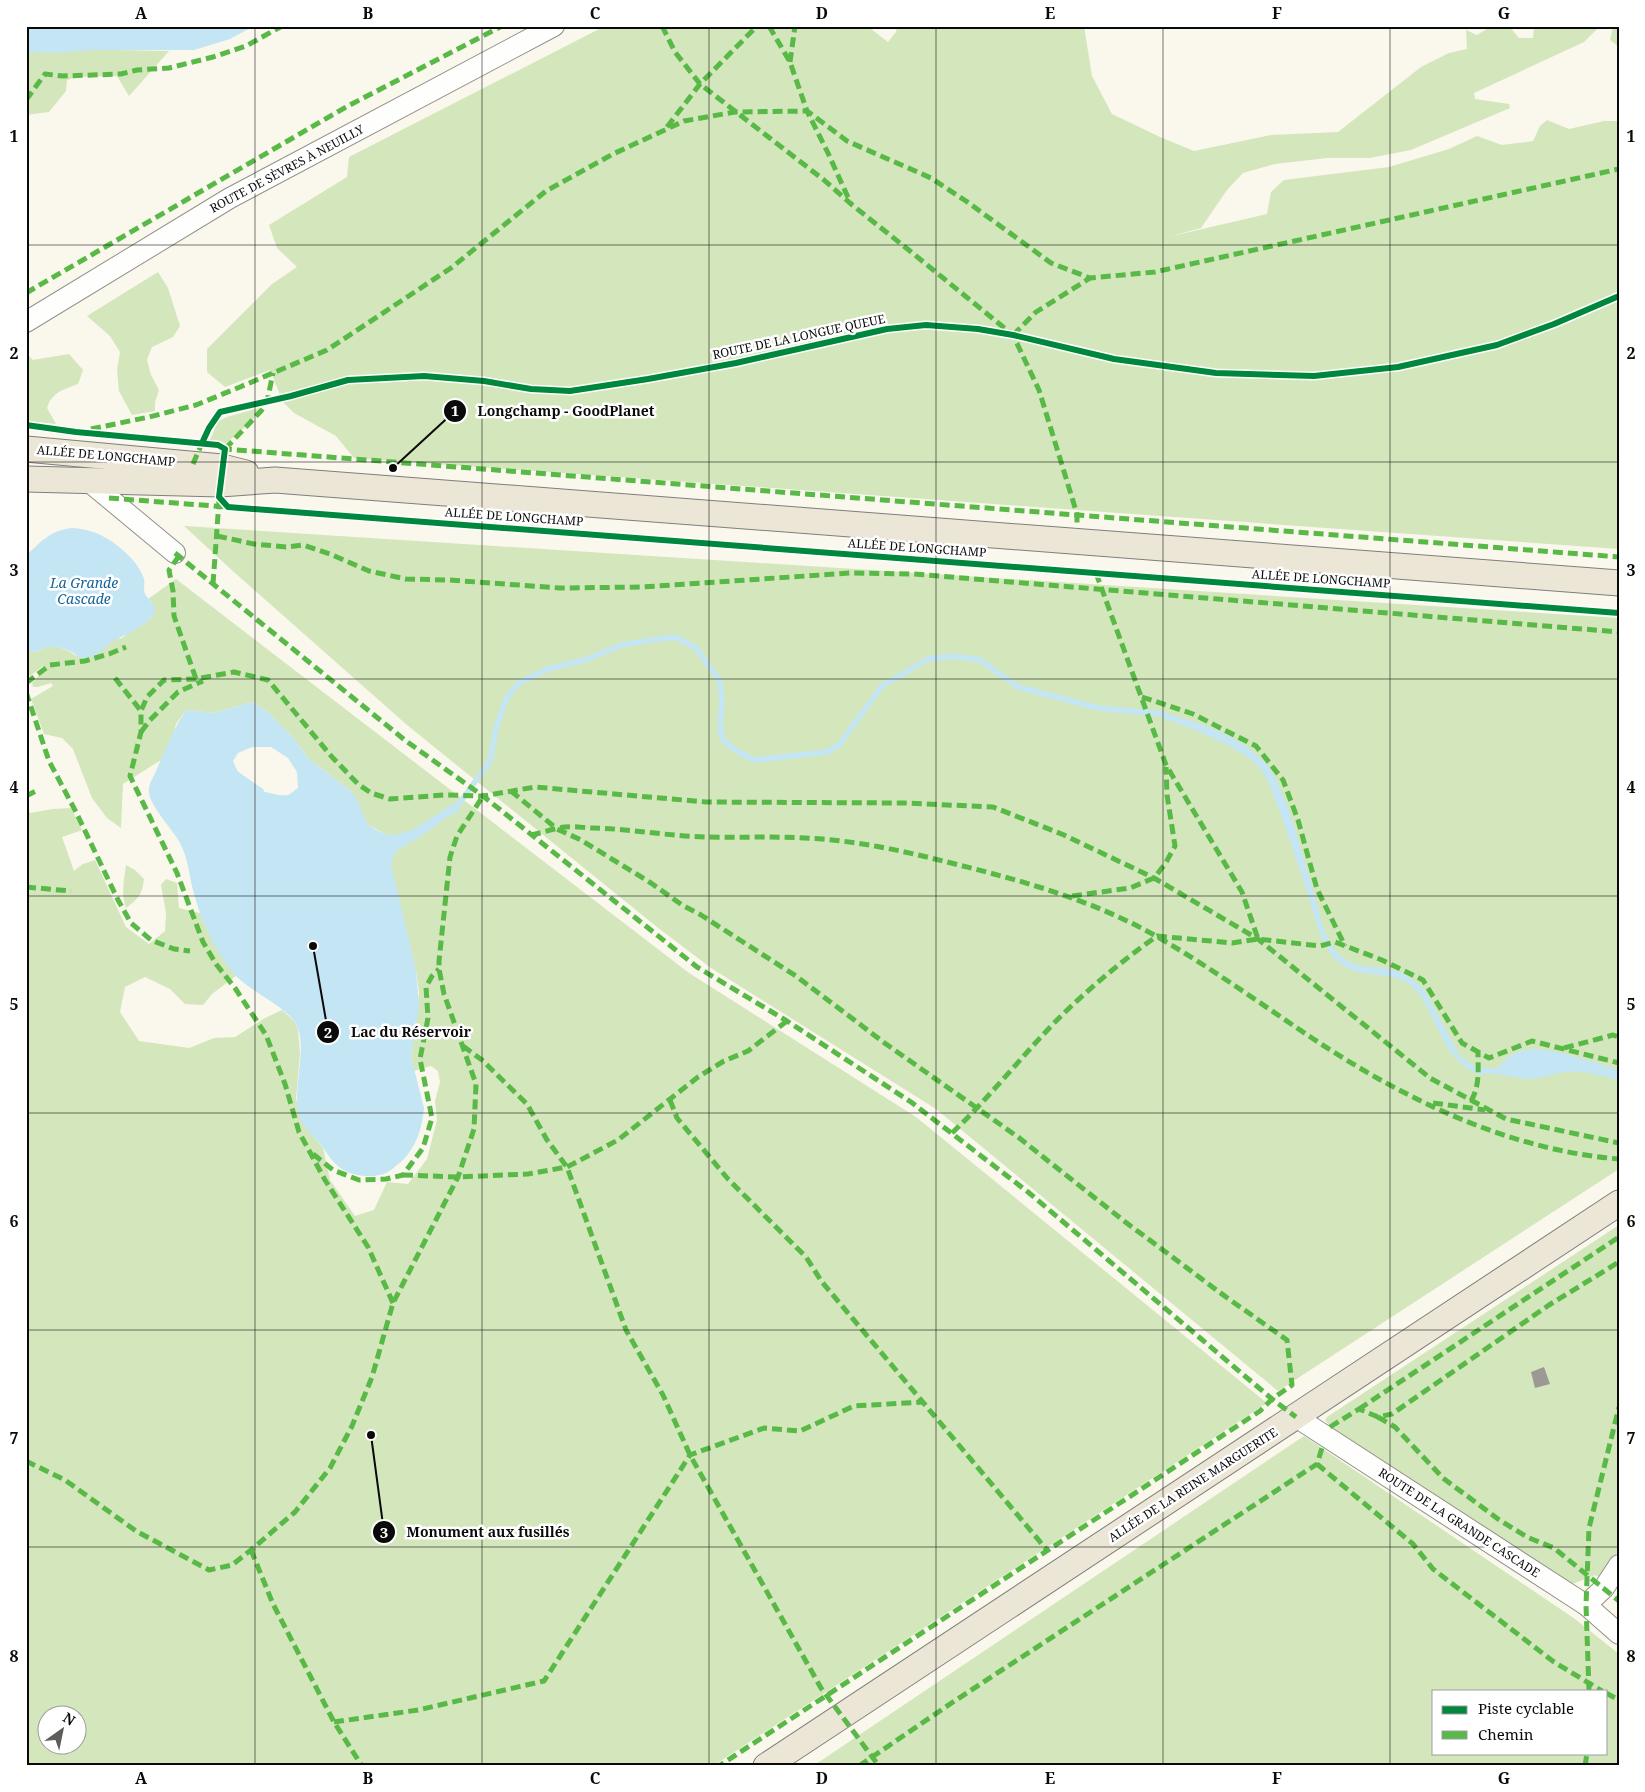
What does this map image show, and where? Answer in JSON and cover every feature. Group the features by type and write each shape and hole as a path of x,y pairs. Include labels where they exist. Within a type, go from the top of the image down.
{"main road":[{"name":"ALLÉE DE LONGCHAMP","path":"26,449 222,467 275,480"},
{"name":"ALLÉE DE LONGCHAMP","path":"26,479 220,484 275,480 1619,583"},
{"name":"ALLÉE DE LA REINE MARGUERITE","path":"766,1766 1619,1203"}],"street":[{"name":"ROUTE DE SÈVRES À NEUILLY","path":"26,322 230,198 554,26"},
{"path":"87,480 175,553"},
{"name":"ROUTE DE LA GRANDE CASCADE","path":"1296,1417 1586,1605 1619,1634"},
{"path":"1586,1605 1604,1588 1619,1565"}],"green space":[{"path":"26,26 116,50 169,51 129,96 117,76 77,77 67,80 66,91 49,112 26,115"},
{"path":"605,26 867,26 888,42 896,32 897,26 1084,26 1092,76 1112,114 1194,151 1271,135 1338,132 1421,67 1449,53 1467,49 1466,30 1477,35 1492,26 1509,26 1519,38 1533,38 1534,26 1600,26 1584,42 1474,93 1475,99 1509,104 1510,108 1411,150 1370,158 1327,158 1275,164 1243,173 1227,190 1201,228 1168,237 1267,214 1271,192 1284,180 1389,167 1449,149 1477,136 1502,145 1533,141 1540,126 1547,120 1569,129 1604,121 1619,121 1619,549 354,458 336,436 294,413 283,402 270,370 225,387 207,372 207,349 272,284 297,267 277,248 269,225 347,177 349,157"},
{"path":"1613,26 1619,26 1619,47 1610,40"},
{"path":"158,272 168,288 180,326 173,337 152,347 147,360 151,375 159,390 155,402 155,411 132,415 119,391 117,370 120,352 110,336 87,316"},
{"path":"26,353 33,360 69,354 83,370 78,384 59,392 49,403 47,408 56,424 26,421"},
{"path":"259,408 250,422 224,445 210,440 218,421"},
{"path":"184,526 1619,618 1619,1169 1278,1391 936,1109 711,968 657,927 407,725"},
{"path":"176,579 689,973 916,1117 1267,1403 713,1766 26,1766 26,803 30,813 71,808 82,830 62,837 74,871 83,864 95,860 126,927 149,944 165,931 166,913 161,885 166,879 177,883 179,908 200,913 216,946 236,976 212,994 203,1005 185,1004 170,989 145,977 125,987 120,1012 139,1041 189,1048 214,1038 235,1037 265,1018 282,1010 294,1021 298,1029 300,1053 296,1099 304,1125 323,1148 330,1180 355,1216 374,1210 387,1182 408,1184 427,1159 437,1120 435,1101 440,1082 438,1071 431,1066 414,1071 411,1057 419,993 416,970 392,875 385,834 368,825 351,791 309,759 294,739 269,713 252,702 214,713 186,710 176,724 161,760 123,784 121,828 107,818 92,798 73,749 62,738 44,734 31,699 53,686 51,683 33,687 32,683 46,668 43,666 26,679 26,646 29,651 38,652 47,647 57,647 76,656 95,655 115,639 122,638 131,630 152,618 152,602 148,599"},
{"path":"126,865 135,870 144,879 139,896 126,908 123,892"},
{"path":"1619,1225 1619,1550 1602,1574 1570,1585 1334,1431 1325,1420"},
{"path":"1304,1436 1575,1619 1619,1654 1619,1766 813,1766"}],"water":[{"path":"26,26 254,26 230,39 194,50 93,50 55,53 26,52"},
{"name":"La Grande Cascade","path":"72,528 89,531 105,537 134,561 144,579 145,594 155,611 152,617 143,625 113,641 94,656 84,658 63,648 49,647 38,652 29,651 26,646 28,634 26,632 26,556 52,534"},
{"path":"252,702 269,713 294,739 309,759 351,791 368,825 385,834 397,835 412,830 457,802 460,810 398,850 394,854 391,864 416,970 419,1006 411,1057 424,1108 420,1131 411,1151 401,1162 386,1173 368,1176 349,1173 334,1162 307,1130 298,1113 297,1091 301,1043 296,1024 285,1011 249,987 234,974 220,955 200,913 183,849 149,794 150,784 186,710 214,713","holes":["252,747 271,747 288,758 297,772 298,788 288,795 272,794 248,785 241,778 233,761 238,753"]},
{"path":"1161,712 1217,730 1243,744 1265,763 1273,774 1286,804 1324,928 1335,950 1353,963 1395,970 1417,984 1425,991 1460,1056 1475,1066 1495,1069 1510,1056 1523,1050 1550,1051 1619,1070 1619,1080 1580,1072 1559,1073 1532,1079 1496,1074 1479,1074 1463,1066 1448,1047 1425,1003 1409,984 1389,976 1355,971 1345,967 1330,953 1319,929 1285,825 1267,778 1262,771 1244,754 1202,733 1163,718"}],"building":[{"path":"1544,1367 1550,1384 1535,1388 1531,1372"}],"waterway":[{"path":"453,809 459,804 490,761 497,724 507,697 519,683 548,669 585,660 622,645 650,640 675,637 696,648 720,681 722,699 720,729 723,740 735,750 754,760 827,752 839,745 882,686 928,659 955,656 980,660 1018,687 1098,708 1162,714 1169,717"},
{"path":"238,775 261,791"}],"marked path":[{"path":"26,100 45,74 63,76 121,74 137,70 169,68 213,57 246,46 282,26"},
{"path":"26,293 346,107 502,26"},
{"path":"662,26 675,52 700,84 824,180 1013,335 1039,390 1077,514 1077,524"},
{"path":"667,127 700,84 757,26"},
{"path":"769,26 790,62 807,111 847,141 931,178 1051,263 1090,278 1155,272 1619,169"},
{"path":"790,62 795,26"},
{"path":"91,429 196,405 327,350 451,268 546,191 613,154 684,121 735,112 807,111 851,204"},
{"path":"1013,335 1036,312 1090,278"},
{"path":"225,449 261,411 267,402 273,373"},
{"path":"193,464 202,443"},
{"path":"222,448 1619,557"},
{"path":"109,498 228,507"},
{"path":"213,584 219,501"},
{"path":"217,536 254,544 286,547 303,545 330,554 369,571 406,579 449,580 560,588 642,587 851,573 914,574 1619,632"},
{"path":"175,553 406,741 483,796 697,967 787,1021 911,1102 1028,1192 1272,1399 1296,1417"},
{"path":"179,556 169,570 173,591 174,616 196,679"},
{"path":"1096,573 1166,765 1242,892 1258,939"},
{"path":"26,683 50,665 85,661 126,647"},
{"path":"393,1303 368,1247 325,1180 299,1132 285,1084 266,1035 235,988 216,964 203,942 177,873 130,776 141,732 141,711 147,697 164,680 196,679 234,672 268,680 332,757 358,784 371,793 390,799 444,795 483,796 535,787 706,802 904,803 993,807 1064,835 1154,878 1258,939 1430,1078 1506,1119 1619,1143"},
{"path":"115,678 141,711"},
{"path":"141,732 150,720 178,692 203,681"},
{"path":"26,692 49,761 131,923 151,940 174,949 190,951"},
{"path":"1142,697 1193,714 1256,746 1283,780 1298,820 1317,889 1345,946"},
{"path":"1072,896 1130,888 1154,878 1165,864 1175,846 1167,795 1166,767"},
{"path":"26,796 36,791"},
{"path":"511,791 557,829 581,840 651,883 682,905 701,915 796,976 886,1044 1018,1137 1124,1221 1287,1340 1292,1385 1272,1399 1260,1411 719,1766"},
{"path":"26,1461 65,1480 136,1531 209,1570 232,1565 251,1550 295,1512 330,1468 352,1426 372,1377 393,1303 458,1177 474,1129 476,1084 444,994 439,961 450,857 457,836 483,796"},
{"path":"531,835 557,828 572,827 691,836 824,839 902,851 984,871 1035,886 1109,913 1156,936 1216,973 1347,1060 1420,1101 1497,1133 1537,1145 1578,1154 1619,1159"},
{"path":"26,887 71,891"},
{"path":"952,1133 1062,1015 1132,954 1157,936 1232,943 1258,939 1320,946 1335,942 1382,960 1423,980 1462,1043 1489,1058 1532,1041 1619,1063"},
{"path":"313,1154 333,1170 359,1180 386,1179 403,1175 423,1148 432,1118 420,1059 428,1018 426,987 432,976 439,969"},
{"path":"403,1175 458,1177 528,1174 567,1167 618,1140 698,1077 724,1061 748,1051 787,1021"},
{"path":"1564,1048 1613,1035 1619,1037"},
{"path":"463,1046 482,1060 527,1104 547,1140 567,1167 626,1330 663,1395 690,1455 821,1688 879,1766"},
{"path":"1471,1101 1477,1083 1478,1052"},
{"path":"670,1100 677,1118 728,1179 806,1257 822,1282 1047,1550"},
{"path":"1433,1103 1485,1110"},
{"path":"1359,1409 1619,1237"},
{"path":"1330,1427 1359,1409 1378,1417 1392,1414 1549,1305 1619,1262"},
{"path":"334,1722 418,1710 544,1681 690,1455 764,1428 800,1431 854,1406 923,1402"},
{"path":"1589,1690 1586,1605 1589,1528 1619,1407"},
{"path":"1378,1417 1395,1427 1443,1478 1498,1519 1527,1537 1554,1548 1619,1601"},
{"path":"859,1766 953,1702 1317,1464 1322,1448"},
{"path":"1317,1464 1413,1544 1433,1569 1554,1662 1600,1690"},
{"path":"251,1550 273,1604 334,1722 362,1766"},
{"path":"1608,1694 1619,1700"},
{"path":"1585,1766 1587,1754"}],"cycle path":[{"name":"ROUTE DE LA LONGUE QUEUE","path":"202,443 220,412 291,396 348,380 424,376 484,381 531,389 570,391 736,363 887,329 926,325 978,329 1013,335 1114,359 1216,373 1314,376 1398,367 1497,345 1554,324 1619,296"},
{"path":"26,425 76,432 218,445 225,449 219,497 228,507 1619,613"}],"place":[{"name":"Longchamp - GoodPlanet","path":"393,468"},
{"name":"Lac du Réservoir","path":"313,946"},
{"name":"Monument aux fusillés","path":"371,1435"}]}
